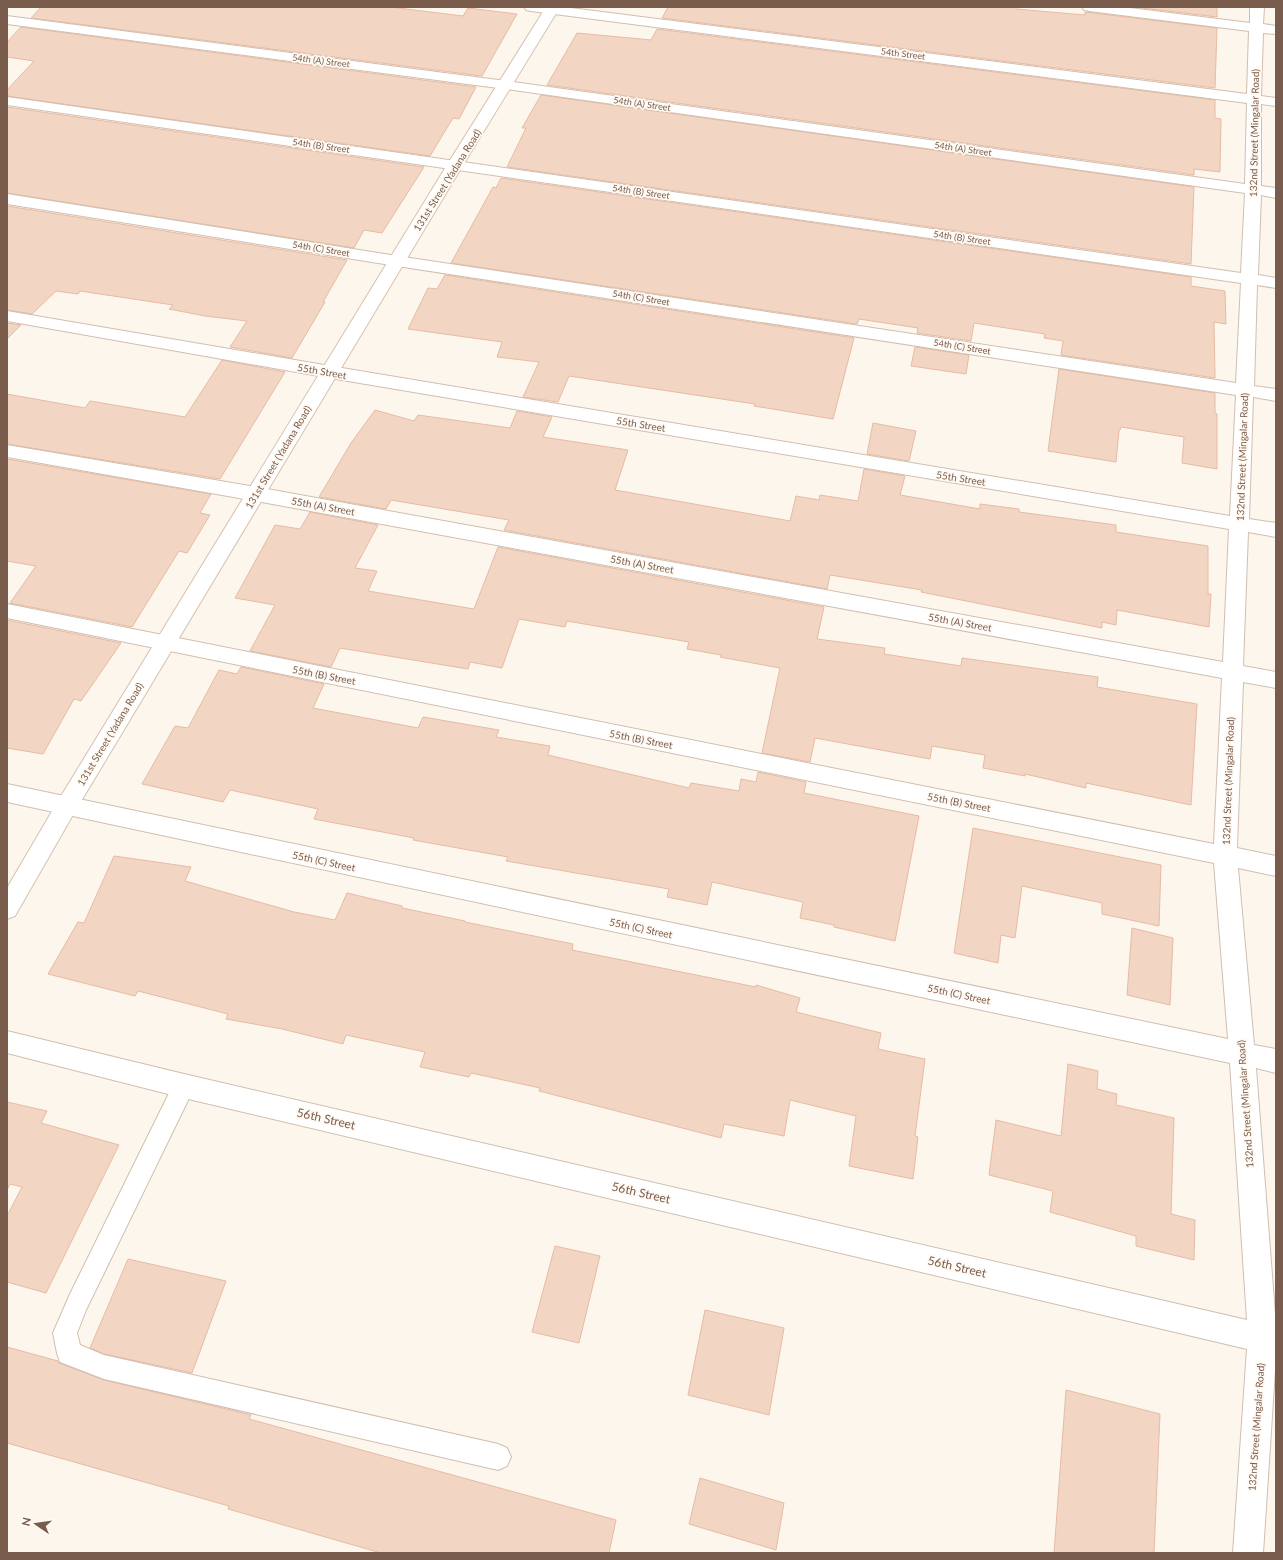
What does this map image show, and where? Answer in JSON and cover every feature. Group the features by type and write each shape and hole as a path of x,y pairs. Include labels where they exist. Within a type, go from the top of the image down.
{"street":[{"name":"54th Street","path":"531,7 552,8 1276,102"},
{"path":"1089,7 1263,21"},
{"name":"131st Street (Yadana Road)","path":"7,909 66,807 552,8"},
{"name":"54th (A) Street","path":"7,20 506,85 1276,193"},
{"name":"132nd Street (Mingalar Road)","path":"1248,1553 1269,1340 1225,855 1253,190 1254,99 1263,21"},
{"name":"54th (B) Street","path":"7,100 455,166 1276,283"},
{"name":"54th (C) Street","path":"7,199 397,261 1276,395"},
{"name":"55th Street","path":"7,316 330,372 1276,530"},
{"name":"55th (A) Street","path":"7,451 256,494 1276,680"},
{"name":"55th (B) Street","path":"7,611 165,644 1276,866"},
{"name":"55th (C) Street","path":"7,793 66,807 1276,1061"},
{"name":"56th Street","path":"7,1042 184,1086 1269,1340"}],"lane":[{"path":"184,1086 78,1302 65,1334 69,1353 104,1367 498,1457"}],"building":[{"path":"41,7 390,7 463,16 468,8 517,14 482,76 31,18"},
{"path":"668,7 1016,7 1016,9 1085,15 1085,12 1217,28 1215,88 662,18"},
{"path":"1134,7 1217,7 1217,17"},
{"path":"21,27 476,87 459,119 453,118 430,156 7,96 7,90 34,61 7,57 7,42"},
{"path":"657,29 1215,100 1215,118 1221,119 1220,172 1194,169 1194,175 547,85 577,33 651,40"},
{"path":"541,95 1194,187 1191,264 507,167 526,128 522,128"},
{"path":"7,107 424,167 382,233 364,230 354,248 7,193"},
{"path":"501,178 1191,277 1191,286 1225,291 1226,324 1214,322 1215,378 1061,355 1063,341 1044,338 1045,334 974,323 971,341 917,333 918,328 859,319 857,324 451,263 493,187 496,188"},
{"path":"7,206 347,260 323,302 325,302 292,358 230,347 247,321 205,316 169,309 173,305 80,291 78,294 56,291 32,314 7,310"},
{"path":"445,275 854,338 833,419 754,406 755,404 569,376 558,402 523,397 539,362 497,357 502,342 408,329 428,288 437,289"},
{"path":"7,323 21,325 7,339"},
{"path":"915,347 969,355 966,374 911,366"},
{"path":"222,360 285,372 220,479 7,444 7,394 85,408 90,401 185,417"},
{"path":"1059,369 1215,393 1215,413 1217,414 1217,469 1182,463 1184,437 1121,427 1119,430 1116,462 1048,451"},
{"path":"375,410 414,421 418,415 510,428 517,411 552,417 543,437 628,450 615,490 790,521 796,496 819,500 820,495 858,501 864,469 905,476 900,495 980,509 980,504 1019,509 1019,512 1116,525 1116,532 1208,546 1208,594 1211,594 1209,627 1117,610 1116,625 1102,622 1102,628 921,592 922,590 830,575 827,589 504,530 509,520 391,500 386,509 319,497 351,443"},
{"path":"873,423 916,431 909,461 867,454"},
{"path":"7,459 211,494 200,513 210,515 187,553 179,551 132,627 10,603 36,566 7,561"},
{"path":"310,512 378,525 355,568 377,571 368,591 474,609 498,547 824,607 817,639 885,648 884,654 961,666 962,658 1098,677 1097,687 1197,704 1191,805 1086,783 1086,788 1025,774 1025,776 983,768 985,755 932,746 930,759 815,738 810,762 762,753 780,668 720,657 721,655 687,649 689,642 567,621 565,627 519,619 502,668 470,662 468,669 340,648 331,667 250,651 275,605 235,598 275,525 300,529"},
{"path":"7,620 121,643 81,701 74,699 43,754 7,748"},
{"path":"241,667 324,684 313,708 418,728 423,717 499,730 496,737 550,746 548,755 689,788 691,783 739,791 741,779 756,782 758,772 806,782 804,793 919,816 895,941 800,918 803,902 712,882 707,905 667,897 669,889 506,861 508,857 413,840 414,838 314,819 318,809 230,790 223,802 142,784 175,726 188,728 219,670 237,674"},
{"path":"973,828 1161,865 1159,926 1102,914 1102,903 1022,886 1015,938 1001,935 998,963 954,953"},
{"path":"114,856 191,867 185,881 294,912 335,920 347,893 402,906 402,908 573,944 572,950 756,987 756,985 800,998 796,1012 881,1033 878,1049 925,1059 915,1136 918,1137 913,1179 849,1166 856,1116 790,1100 784,1136 724,1124 721,1138 539,1091 540,1088 471,1073 469,1077 420,1067 425,1052 346,1035 343,1044 282,1029 226,1019 228,1014 138,991 135,996 48,974 78,922 84,923"},
{"path":"1132,928 1173,938 1170,1005 1127,995"},
{"path":"1068,1064 1098,1071 1097,1089 1117,1094 1116,1105 1174,1118 1171,1214 1195,1220 1194,1260 1136,1246 1136,1236 1050,1212 1053,1191 989,1175 996,1120 1061,1136"},
{"path":"7,1102 47,1111 41,1123 119,1145 46,1293 7,1282 7,1216 22,1187 10,1184 7,1190"},
{"path":"555,1246 600,1256 579,1343 532,1332"},
{"path":"128,1259 226,1281 192,1373 104,1354 90,1348"},
{"path":"705,1310 784,1328 769,1415 688,1395"},
{"path":"7,1347 58,1361 59,1363 104,1380 251,1415 249,1419 616,1520 609,1553 381,1553 228,1509 229,1506 7,1443"},
{"path":"1066,1390 1160,1414 1154,1553 1054,1553"},
{"path":"700,1478 784,1503 776,1550 689,1524"}]}
